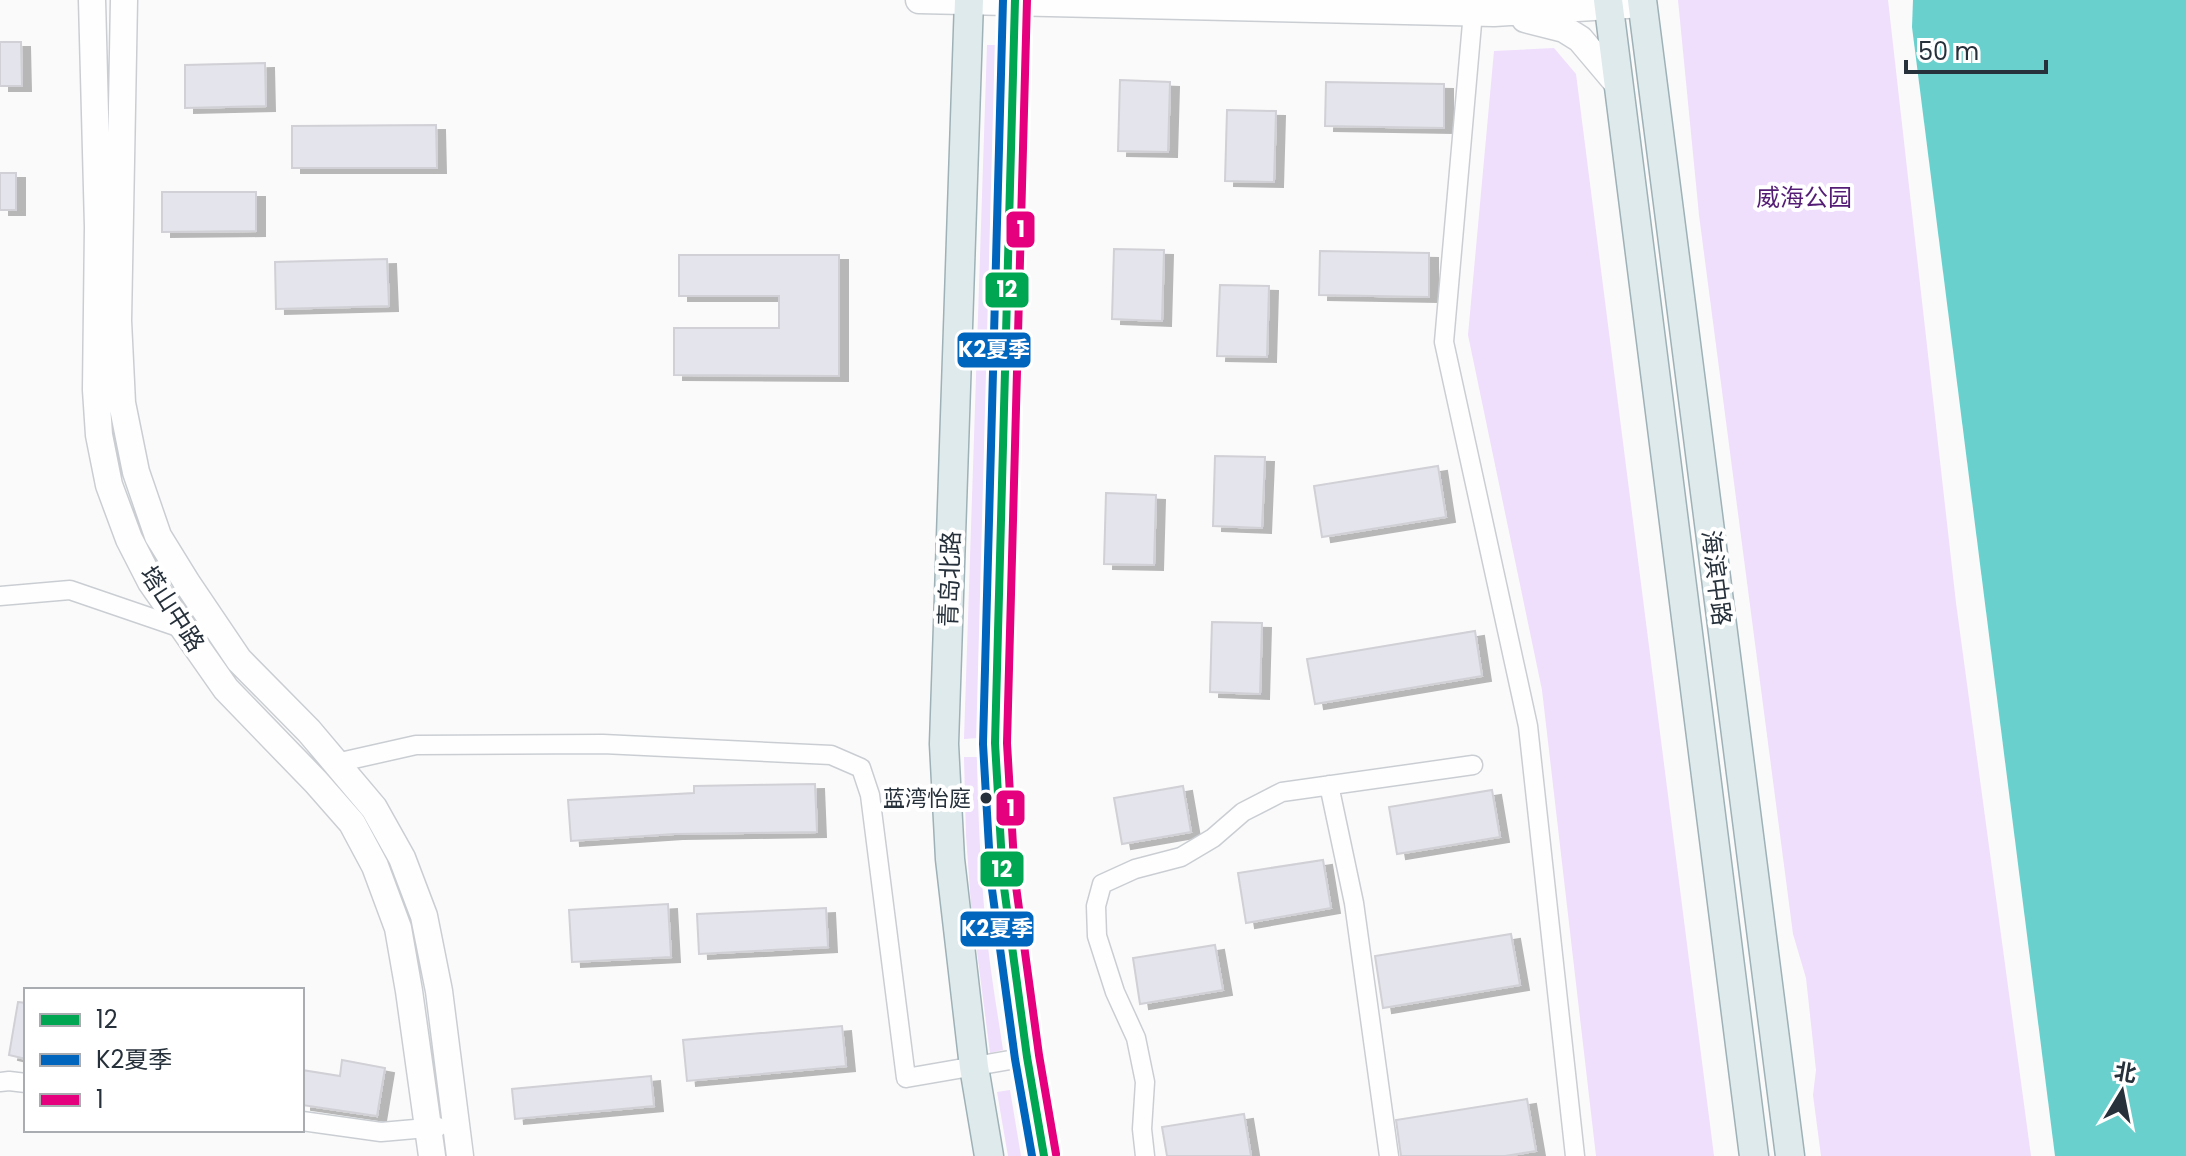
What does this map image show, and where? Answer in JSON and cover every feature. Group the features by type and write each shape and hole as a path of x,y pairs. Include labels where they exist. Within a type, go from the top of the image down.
{"main road":[{"name":"塔山中路","path":"92,0 98,227 96,390 99,435 109,485 129,539 151,582 226,689 352,823 375,866 398,928 432,1156"},
{"name":"塔山中路","path":"124,0 118,321 122,403 136,472 158,536 239,660 309,731 374,808 402,858 424,916 439,991 460,1156"},
{"path":"919,0 1484,13 1643,2"},
{"name":"青岛北路","path":"969,0 944,744 950,859 974,1067 989,1156"},
{"name":"青岛北路","path":"1015,0 995,743 1003,880 1044,1156"},
{"name":"海滨中路","path":"1643,2 1790,1156"},
{"name":"海滨中路","path":"1608,3 1754,1156"},
{"path":"1484,13 1564,29 1591,50 1618,84"}],"street":[{"path":"1484,13 1444,342 1528,726 1575,1156"},
{"path":"0,596 70,590 184,629"},
{"path":"336,763 416,745 603,744 831,755 861,768 870,795 906,1078 1027,1057"},
{"path":"1145,1156 1142,1129 1145,1082 1136,1038 1115,992 1097,936 1096,906 1102,884 1135,869 1181,857 1213,838 1243,812 1282,792 1473,765"},
{"path":"1329,785 1354,903 1389,1156"},
{"path":"0,1082 24,1083"},
{"path":"304,1121 381,1132 455,1125"}],"green space":[{"name":"威海公园","path":"1678,0 1888,0 1956,603 2031,1156 1821,1156 1813,1095 1816,1070 1806,978 1793,934 1699,215"},
{"path":"987,45 1000,45 978,738 964,739"},
{"path":"1554,48 1576,74 1714,1156 1596,1156 1542,690 1468,335 1494,51"},
{"path":"964,757 977,757 986,923 1003,1050 990,1053 971,905"},
{"path":"1010,1090 1021,1156 1008,1156 997,1092"}],"water":[{"path":"1913,0 2186,0 2186,1156 2055,1156 1912,27"}],"building":[{"path":"0,42 21,42 22,86 0,86"},
{"path":"265,63 266,106 185,108 185,65"},
{"path":"1120,80 1170,82 1168,152 1118,151"},
{"path":"1326,82 1444,84 1444,128 1325,126"},
{"path":"1227,110 1276,111 1274,182 1225,181"},
{"path":"436,125 437,168 292,168 292,126"},
{"path":"0,173 16,173 16,210 0,210"},
{"path":"162,192 256,192 256,231 162,232"},
{"path":"1114,249 1164,250 1162,321 1112,319"},
{"path":"1320,251 1429,253 1429,297 1319,295"},
{"path":"679,255 839,255 839,376 674,375 674,328 779,328 779,296 679,296"},
{"path":"387,259 389,306 276,309 275,262"},
{"path":"1220,285 1269,286 1267,357 1217,356"},
{"path":"1215,456 1265,457 1262,528 1213,526"},
{"path":"1438,466 1446,517 1322,537 1314,486"},
{"path":"1106,493 1156,495 1154,565 1104,564"},
{"path":"1212,622 1262,623 1260,694 1210,692"},
{"path":"1475,631 1482,676 1315,704 1307,659"},
{"path":"815,784 817,832 674,834 571,841 568,800 694,793 694,786"},
{"path":"1183,786 1191,832 1122,844 1114,798"},
{"path":"1492,790 1500,837 1397,854 1389,807"},
{"path":"1323,860 1331,908 1246,923 1238,873"},
{"path":"668,904 671,957 572,962 569,910"},
{"path":"826,908 828,947 699,954 697,914"},
{"path":"1511,934 1520,985 1383,1008 1375,956"},
{"path":"1215,945 1223,990 1140,1004 1133,958"},
{"path":"18,1002 24,1003 24,1059 9,1055"},
{"path":"842,1026 846,1066 687,1081 683,1040"},
{"path":"342,1060 385,1068 377,1116 304,1105 304,1070 340,1076"},
{"path":"651,1076 654,1106 515,1119 512,1089"},
{"path":"1527,1099 1536,1151 1505,1156 1401,1156 1396,1120"},
{"path":"1244,1114 1251,1156 1167,1156 1162,1127"}],"transit line":[{"name":"K2夏季","path":"1003,0 983,744 991,882 1015,1059 1032,1156"},
{"name":"12","path":"1015,0 995,743 1003,880 1044,1156"},
{"name":"1","path":"1027,0 1007,743 1015,879 1056,1154"}],"place":[{"name":"蓝湾怡庭","path":"986,798"}]}
